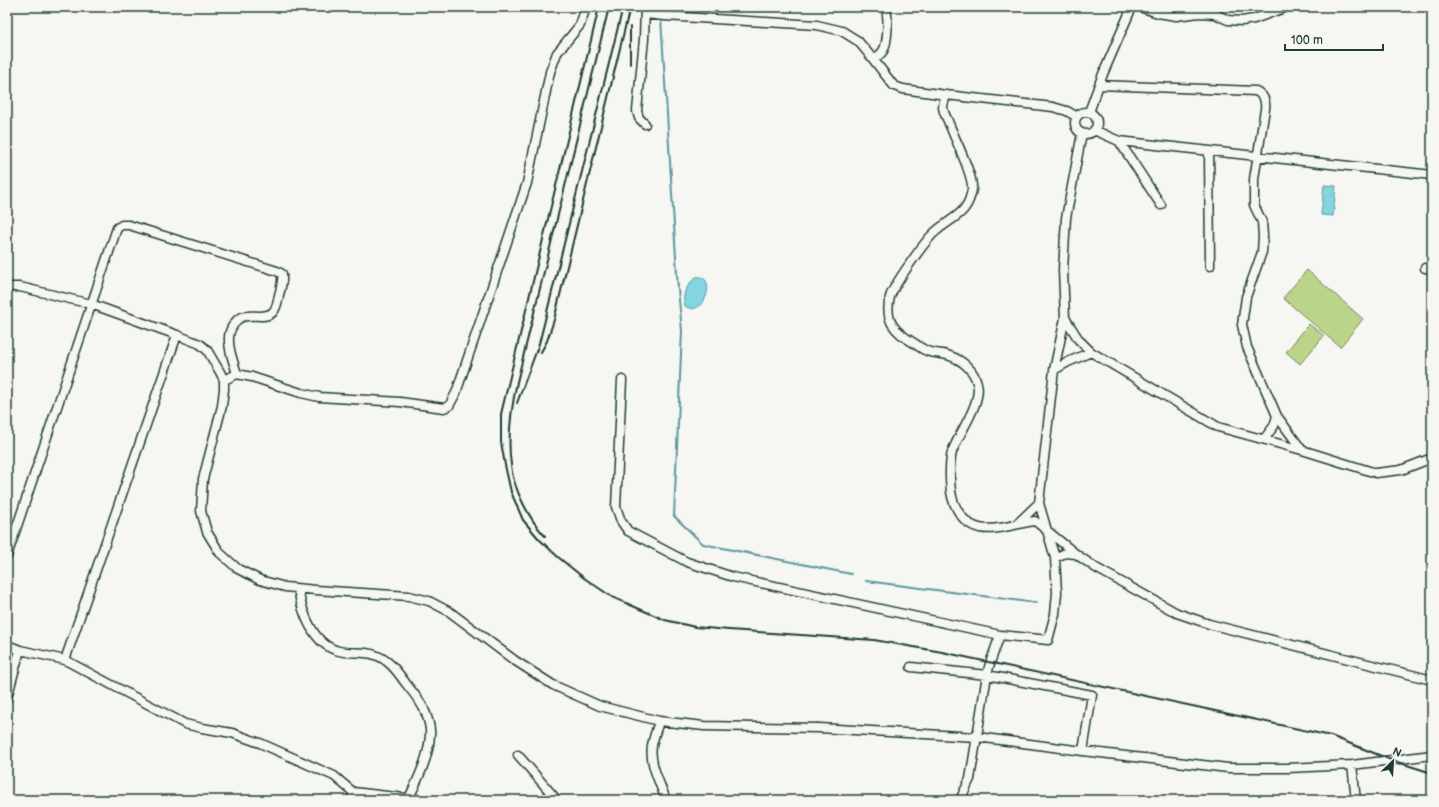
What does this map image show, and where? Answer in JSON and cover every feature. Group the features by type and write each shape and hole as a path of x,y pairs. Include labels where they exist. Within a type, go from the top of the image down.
{"street":[{"path":"224,380 237,374 301,394 319,397 400,402 444,408 449,406 456,393 527,183 550,72 557,53 580,25 586,7"},
{"path":"874,59 884,50 887,22 887,12 885,7"},
{"path":"1089,112 1132,7"},
{"path":"1140,7 1158,13 1176,16 1199,13 1215,14 1228,20 1242,21 1254,19 1287,7"},
{"path":"645,124 639,118 637,111 644,39 645,10 664,16 818,25 842,31 858,41 874,59 894,86 903,89 946,96 1053,107 1067,110 1077,117"},
{"path":"1099,85 1256,91 1263,95 1265,101 1254,179 1254,205 1262,222 1263,242 1262,252 1246,297 1242,326 1247,347 1277,416 1302,450"},
{"path":"946,96 943,107 954,139 968,169 972,188 968,203 960,215 935,232 926,241 890,296 888,310 891,324 900,335 927,351 950,356 964,363 970,370 977,383 977,398 952,452 951,495 963,518 973,526 995,530 1018,523 1035,521 1096,568 1177,613 1210,624 1432,680"},
{"path":"1089,112 1095,116 1097,120 1096,127 1088,134 1082,133 1076,126 1077,117 1082,113 1089,112"},
{"path":"1094,130 1119,141 1432,174"},
{"path":"622,380 616,507 621,521 628,531 687,562 733,577 1000,635 1048,640 1055,614 1057,593 1055,558 1038,503 1054,370 1065,318 1062,270 1066,218 1082,133"},
{"path":"1119,141 1161,205"},
{"path":"1209,151 1210,266"},
{"path":"7,556 117,228 122,225 129,225 277,271 282,274 283,280 277,304 272,313 268,315 244,316 236,321 231,328 229,347 237,374"},
{"path":"7,287 20,287 91,304 200,344 207,350 224,380 222,406 203,479 201,511 207,532 220,553 238,569 260,580 285,587 409,596 429,601 450,612 514,660 553,685 600,706 659,722 704,726 819,728 977,737 1228,768 1288,768 1352,765 1432,755"},
{"path":"1065,318 1079,340 1091,352 1218,427 1302,450 1376,473 1401,470 1432,458"},
{"path":"65,660 177,335"},
{"path":"1054,370 1091,352"},
{"path":"1264,439 1274,426 1277,416"},
{"path":"1018,523 1038,503"},
{"path":"1055,558 1065,553 1076,554"},
{"path":"298,589 301,606 307,620 317,636 326,646 339,651 376,655 387,662 398,674 423,707 430,734 424,760 409,798"},
{"path":"960,800 970,779 987,675 1000,635"},
{"path":"7,645 20,650 65,660 186,724 232,733 260,743 334,776 353,796 409,798 422,800"},
{"path":"7,698 20,650"},
{"path":"911,667 987,675 1092,695 1083,751"},
{"path":"659,722 652,745 651,754 666,800"},
{"path":"518,755 557,800"},
{"path":"1352,765 1356,800"}],"green space":[{"path":"1307,270 1363,319 1340,347 1283,298"},
{"path":"1309,324 1324,336 1300,364 1286,352"}],"water":[{"path":"1324,185 1336,186 1333,216 1321,215"},
{"path":"696,277 703,278 707,282 708,289 703,302 698,307 692,309 685,306 684,294 690,283"}],"waterway":[{"path":"660,7 660,13"},
{"path":"661,18 682,331 674,516 703,544 851,574"},
{"path":"866,581 1037,603"}],"railway":[{"path":"599,7 501,414 501,442 511,492 523,520 539,539 558,557 584,578 612,597 665,620 695,627 874,640 942,652 1331,736 1394,761 1432,773"},
{"path":"545,536 533,521 523,503 512,474 509,444 511,413 517,382 609,7"},
{"path":"517,403 539,344 623,7"},
{"path":"541,352 547,341 554,320 630,7"},
{"path":"630,27 630,64"}]}
